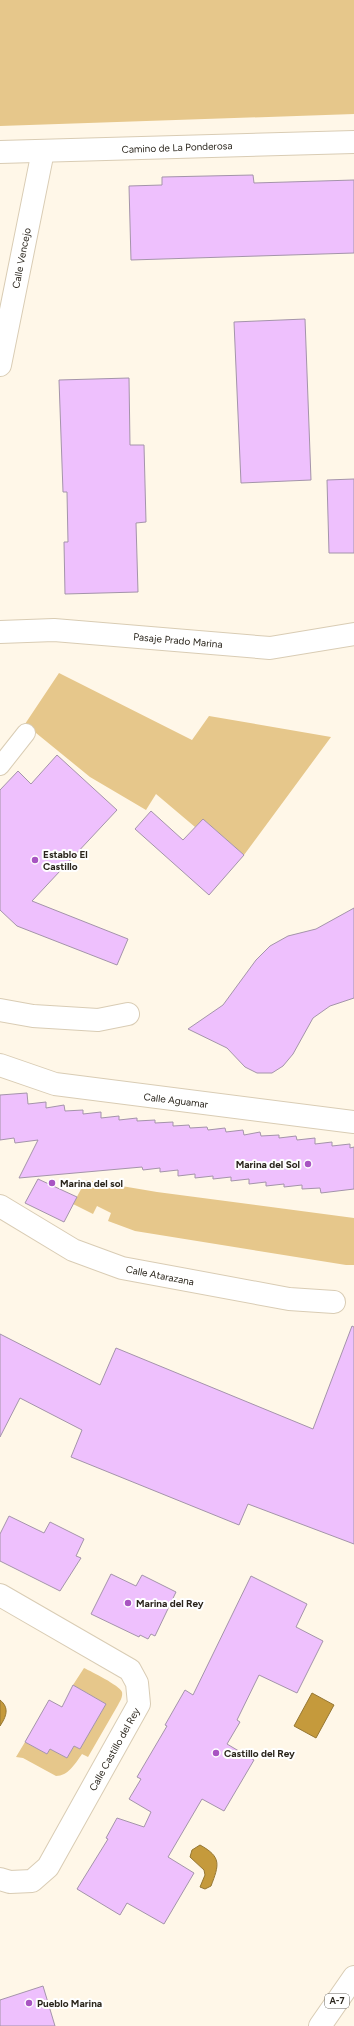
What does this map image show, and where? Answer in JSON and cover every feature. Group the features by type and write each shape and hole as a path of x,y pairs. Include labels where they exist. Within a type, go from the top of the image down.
{"main road":[{"name":"Camino de La Ponderosa","path":"0,152 354,142"},
{"name":"Calle Vencejo","path":"0,365 44,151"},
{"name":"Pasaje Prado Marina","path":"0,632 54,630 270,648 354,634"},
{"path":"0,1010 33,1016 98,1020 128,1014"},
{"name":"Calle Aguamar","path":"0,1066 55,1084 354,1122"},
{"name":"Calle Atarazana","path":"0,1206 73,1250 122,1268 289,1299 334,1302"},
{"name":"Calle Castillo del Rey","path":"0,1595 130,1670 137,1683 138,1704 48,1867 32,1881 10,1882 0,1879"},
{"name":"A-7","path":"320,2026 354,1977"}],"lane":[{"path":"0,766 26,733"}],"shaded area":[{"path":"0,0 354,0 354,114 0,126"},
{"path":"59,673 192,740 209,716 331,737 244,855 203,819 195,827 156,794 146,810 90,777 25,724"},
{"path":"86,1180 157,1192 354,1218 354,1265 346,1265 135,1231 108,1221 111,1213 97,1206 93,1214 73,1204"},
{"path":"84,1668 105,1679 122,1692 118,1705 88,1757 82,1754 68,1772 56,1776 23,1758 16,1757 25,1742 47,1754 50,1749 67,1758 74,1746 80,1749 106,1704 73,1685"},
{"path":"312,1693 334,1705 316,1738 294,1726"},
{"path":"0,1700 5,1706 6,1713 0,1726"},
{"path":"200,1845 212,1854 217,1862 216,1872 211,1886 205,1889 200,1887 205,1875 204,1870 190,1857 192,1850"}],"building":[{"path":"253,175 254,183 354,180 354,253 131,260 129,186 162,185 162,177"},
{"path":"305,319 311,480 241,483 234,322"},
{"path":"129,378 130,445 144,445 146,522 136,523 138,592 65,594 64,542 68,542 67,492 63,492 59,380"},
{"path":"354,479 354,553 329,553 327,480"},
{"name":"Establo El Castillo","path":"57,755 117,810 32,901 128,939 117,965 17,926 0,910 0,790 18,771 31,784"},
{"path":"151,811 183,840 203,819 244,855 209,895 135,829"},
{"path":"354,908 354,998 330,1006 313,1018 293,1054 283,1066 272,1073 257,1073 245,1067 227,1048 188,1029 223,1005 256,960 270,946 288,936 316,929"},
{"path":"27,1093 28,1104 46,1102 46,1108 64,1105 65,1111 83,1110 83,1114 101,1112 101,1118 119,1116 119,1120 137,1118 137,1121 155,1120 155,1123 173,1122 173,1126 189,1125 190,1128 207,1127 208,1130 225,1128 226,1132 243,1130 244,1135 260,1132 261,1136 279,1135 279,1138 296,1136 297,1140 315,1138 315,1144 332,1142 332,1146 350,1144 350,1148 354,1147 354,1189 321,1193 320,1188 302,1189 302,1185 284,1187 284,1184 266,1186 266,1182 249,1184 249,1179 231,1181 231,1177 213,1179 213,1176 195,1178 195,1174 178,1176 178,1170 160,1172 160,1168 143,1170 142,1167 19,1178 38,1140 15,1143 14,1138 0,1140 0,1095"},
{"path":"38,1179 77,1197 64,1222 25,1203"},
{"path":"352,1326 354,1327 354,1544 248,1504 239,1525 71,1457 82,1430 20,1398 0,1437 0,1334 100,1385 116,1348 313,1429"},
{"path":"9,1516 44,1533 50,1522 84,1539 76,1556 81,1558 60,1591 0,1561 0,1534"},
{"name":"Marina del Rey","path":"111,1574 136,1586 142,1575 176,1592 155,1636 151,1634 148,1639 140,1635 139,1637 91,1614"},
{"path":"251,1576 307,1604 296,1627 323,1641 297,1693 259,1675 237,1720 240,1722 227,1744 254,1760 224,1811 202,1799 168,1857 194,1873 164,1924 127,1903 120,1915 77,1889 108,1839 106,1838 117,1818 144,1827 151,1812 129,1799 141,1779 137,1777 167,1726 165,1725 185,1690 193,1695"},
{"path":"73,1685 106,1704 80,1749 74,1746 67,1758 50,1749 47,1754 25,1742 49,1700 62,1707"},
{"name":"Pueblo Marina","path":"43,1986 55,2026 0,2026 0,2000"}],"place":[{"name":"Establo El Castillo","path":"35,860"},
{"name":"Marina del Sol","path":"308,1164"},
{"name":"Marina del sol","path":"52,1183"},
{"name":"Marina del Rey","path":"128,1603"},
{"name":"Castillo del Rey","path":"216,1753"},
{"name":"Pueblo Marina","path":"29,2003"}]}
